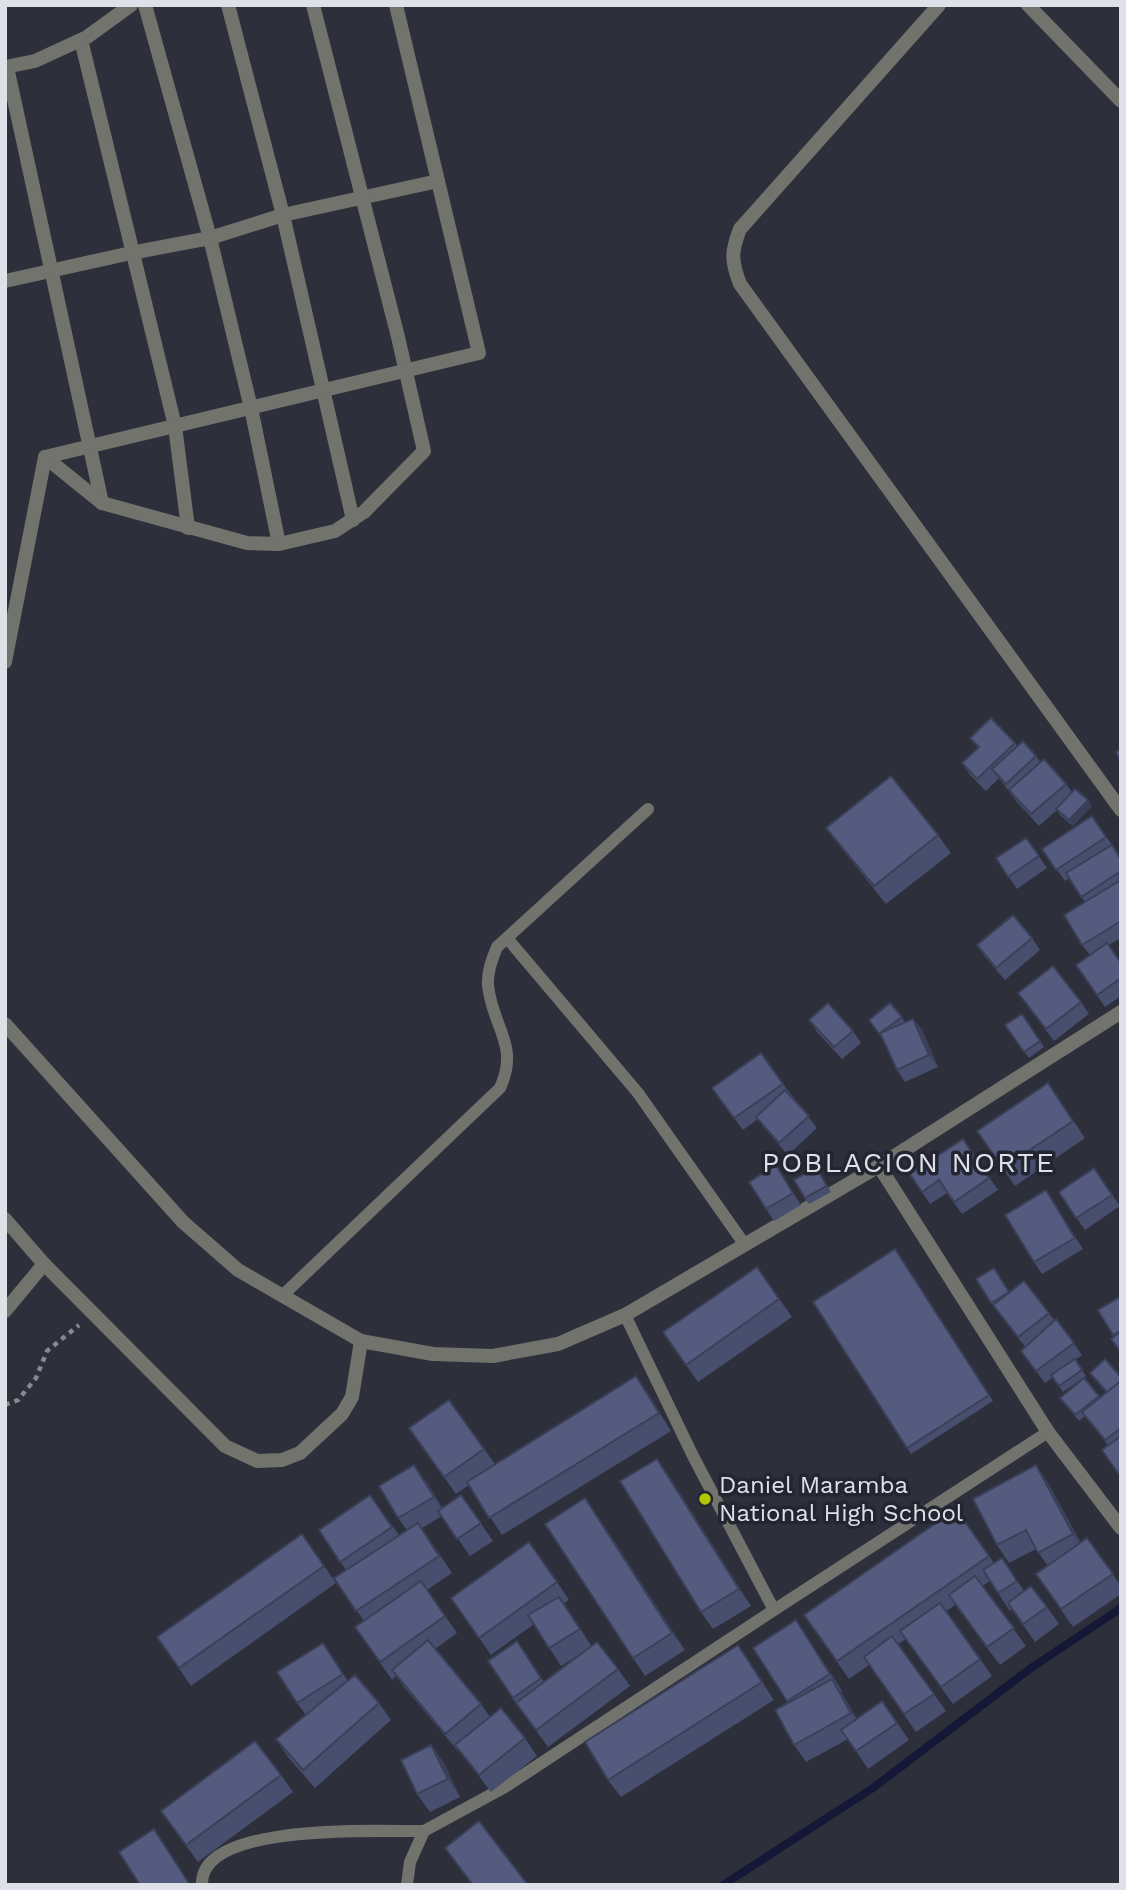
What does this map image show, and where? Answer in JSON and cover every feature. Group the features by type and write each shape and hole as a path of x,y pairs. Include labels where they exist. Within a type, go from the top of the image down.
{"street":[{"path":"102,503 6,67 35,61 80,40 131,5"},
{"path":"145,5 209,238 251,408 279,544"},
{"path":"228,5 283,215 353,520"},
{"path":"45,457 102,503 247,543 279,544 335,531 364,513 424,451 313,5"},
{"path":"45,457 480,353 396,5"},
{"path":"940,5 740,229 732,250 733,267 740,284 1121,810"},
{"path":"1028,5 1121,101"},
{"path":"80,40 174,425 188,528"},
{"path":"5,281 209,238 283,215 438,181"},
{"path":"5,662 45,457"},
{"path":"5,1024 183,1222 238,1270 361,1340 433,1354 492,1356 558,1344 625,1315 879,1166 1121,1012"},
{"path":"879,1166 1048,1432 1121,1528"},
{"path":"5,1219 44,1264 225,1446 257,1461 282,1460 300,1453 342,1414 352,1397 361,1340"},
{"path":"5,1311 44,1264"}],"lane":[{"path":"282,1296 500,1088 508,1070 508,1054 492,1006 488,983 497,947 648,809"},
{"path":"508,938 638,1093 745,1245"},
{"path":"625,1315 693,1456 774,1609"},
{"path":"202,1885 201,1875 211,1860 240,1844 270,1836 424,1831 475,1806 1048,1432"},
{"path":"407,1885 410,1862 424,1831"}],"path":[{"path":"5,1405 18,1400 36,1378 47,1351 93,1313"}],"building":[{"path":"991,718 1015,743 977,779 962,763 979,747 970,738"},
{"path":"1023,741 1036,756 1006,784 992,769"},
{"path":"1121,749 1121,762 1116,752"},
{"path":"1044,759 1066,784 1031,814 1009,790"},
{"path":"891,776 938,835 874,886 826,828"},
{"path":"1075,789 1088,800 1069,820 1056,809"},
{"path":"1092,816 1106,837 1056,870 1042,849"},
{"path":"1026,838 1039,856 1008,877 996,858"},
{"path":"1112,845 1121,860 1121,871 1081,897 1066,873"},
{"path":"1119,881 1121,921 1082,945 1064,915"},
{"path":"1013,915 1032,938 996,968 977,945"},
{"path":"1107,943 1121,963 1121,978 1097,995 1076,965"},
{"path":"1053,966 1081,1002 1046,1029 1018,993"},
{"path":"828,1003 853,1031 834,1047 809,1020"},
{"path":"890,1003 902,1017 880,1035 869,1020"},
{"path":"1022,1014 1040,1041 1024,1052 1005,1025"},
{"path":"913,1019 929,1055 897,1070 880,1033"},
{"path":"761,1053 783,1084 734,1118 712,1088"},
{"path":"1048,1083 1073,1121 1003,1168 977,1131"},
{"path":"785,1090 809,1116 779,1143 756,1117"},
{"path":"963,1139 989,1178 954,1202 939,1180 922,1192 910,1174"},
{"path":"776,1165 793,1193 766,1209 749,1182"},
{"path":"816,1167 827,1186 805,1198 794,1180"},
{"path":"1094,1168 1112,1195 1076,1218 1059,1192"},
{"path":"1046,1190 1075,1238 1034,1262 1005,1215"},
{"path":"895,1249 989,1395 907,1448 813,1302"},
{"path":"757,1267 779,1299 686,1365 663,1332"},
{"path":"994,1268 1009,1292 991,1303 976,1279"},
{"path":"1024,1281 1049,1313 1018,1337 993,1305"},
{"path":"1120,1297 1121,1331 1113,1335 1098,1310"},
{"path":"1056,1319 1074,1343 1036,1371 1021,1351"},
{"path":"1121,1331 1121,1352 1111,1339"},
{"path":"1075,1359 1082,1370 1059,1386 1051,1375"},
{"path":"1105,1359 1121,1377 1121,1381 1107,1392 1090,1373"},
{"path":"636,1376 659,1413 489,1518 467,1482"},
{"path":"1084,1378 1099,1396 1075,1415 1060,1398"},
{"path":"1121,1381 1121,1428 1105,1440 1082,1412"},
{"path":"449,1400 484,1449 444,1477 409,1428"},
{"path":"1121,1436 1121,1471 1118,1473 1102,1450"},
{"path":"657,1459 739,1589 701,1612 620,1481"},
{"path":"414,1465 434,1497 398,1518 379,1486"},
{"path":"1036,1465 1073,1534 1038,1553 1026,1530 997,1545 973,1499"},
{"path":"370,1495 392,1527 340,1562 319,1530"},
{"path":"461,1495 481,1523 457,1539 438,1511"},
{"path":"585,1498 672,1633 633,1658 545,1524"},
{"path":"956,1509 989,1556 837,1661 804,1615"},
{"path":"418,1523 439,1556 356,1611 334,1578"},
{"path":"302,1534 324,1566 179,1668 157,1637"},
{"path":"1087,1538 1113,1574 1061,1609 1036,1574"},
{"path":"529,1542 557,1582 479,1638 451,1598"},
{"path":"1002,1558 1017,1581 998,1593 983,1570"},
{"path":"975,1576 1014,1628 987,1647 949,1595"},
{"path":"421,1581 445,1616 380,1662 355,1627"},
{"path":"1031,1586 1047,1607 1023,1624 1008,1603"},
{"path":"559,1597 580,1629 549,1648 528,1615"},
{"path":"940,1603 980,1659 941,1687 900,1631"},
{"path":"796,1620 830,1674 787,1701 753,1648"},
{"path":"892,1636 934,1694 904,1714 864,1657"},
{"path":"428,1640 481,1704 445,1734 392,1670"},
{"path":"517,1641 541,1678 513,1698 488,1661"},
{"path":"597,1642 618,1669 536,1730 516,1703"},
{"path":"323,1643 343,1674 297,1703 277,1672"},
{"path":"738,1645 762,1682 608,1780 585,1742"},
{"path":"355,1675 379,1703 303,1770 276,1739"},
{"path":"832,1679 851,1713 794,1745 775,1710"},
{"path":"882,1701 897,1723 856,1751 841,1730"},
{"path":"501,1708 525,1738 479,1775 455,1745"},
{"path":"255,1741 281,1775 186,1845 161,1811"},
{"path":"431,1745 448,1779 417,1794 401,1760"},
{"path":"479,1821 528,1885 473,1885 445,1848"},
{"path":"154,1829 190,1885 140,1885 119,1852"}],"waterway":[{"path":"723,1885 873,1788 1031,1668 1121,1608"}],"place":[{"name":"Daniel Maramba National High School","path":"705,1499"}],"district":[{"name":"POBLACION NORTE","path":"909,1162"}]}
